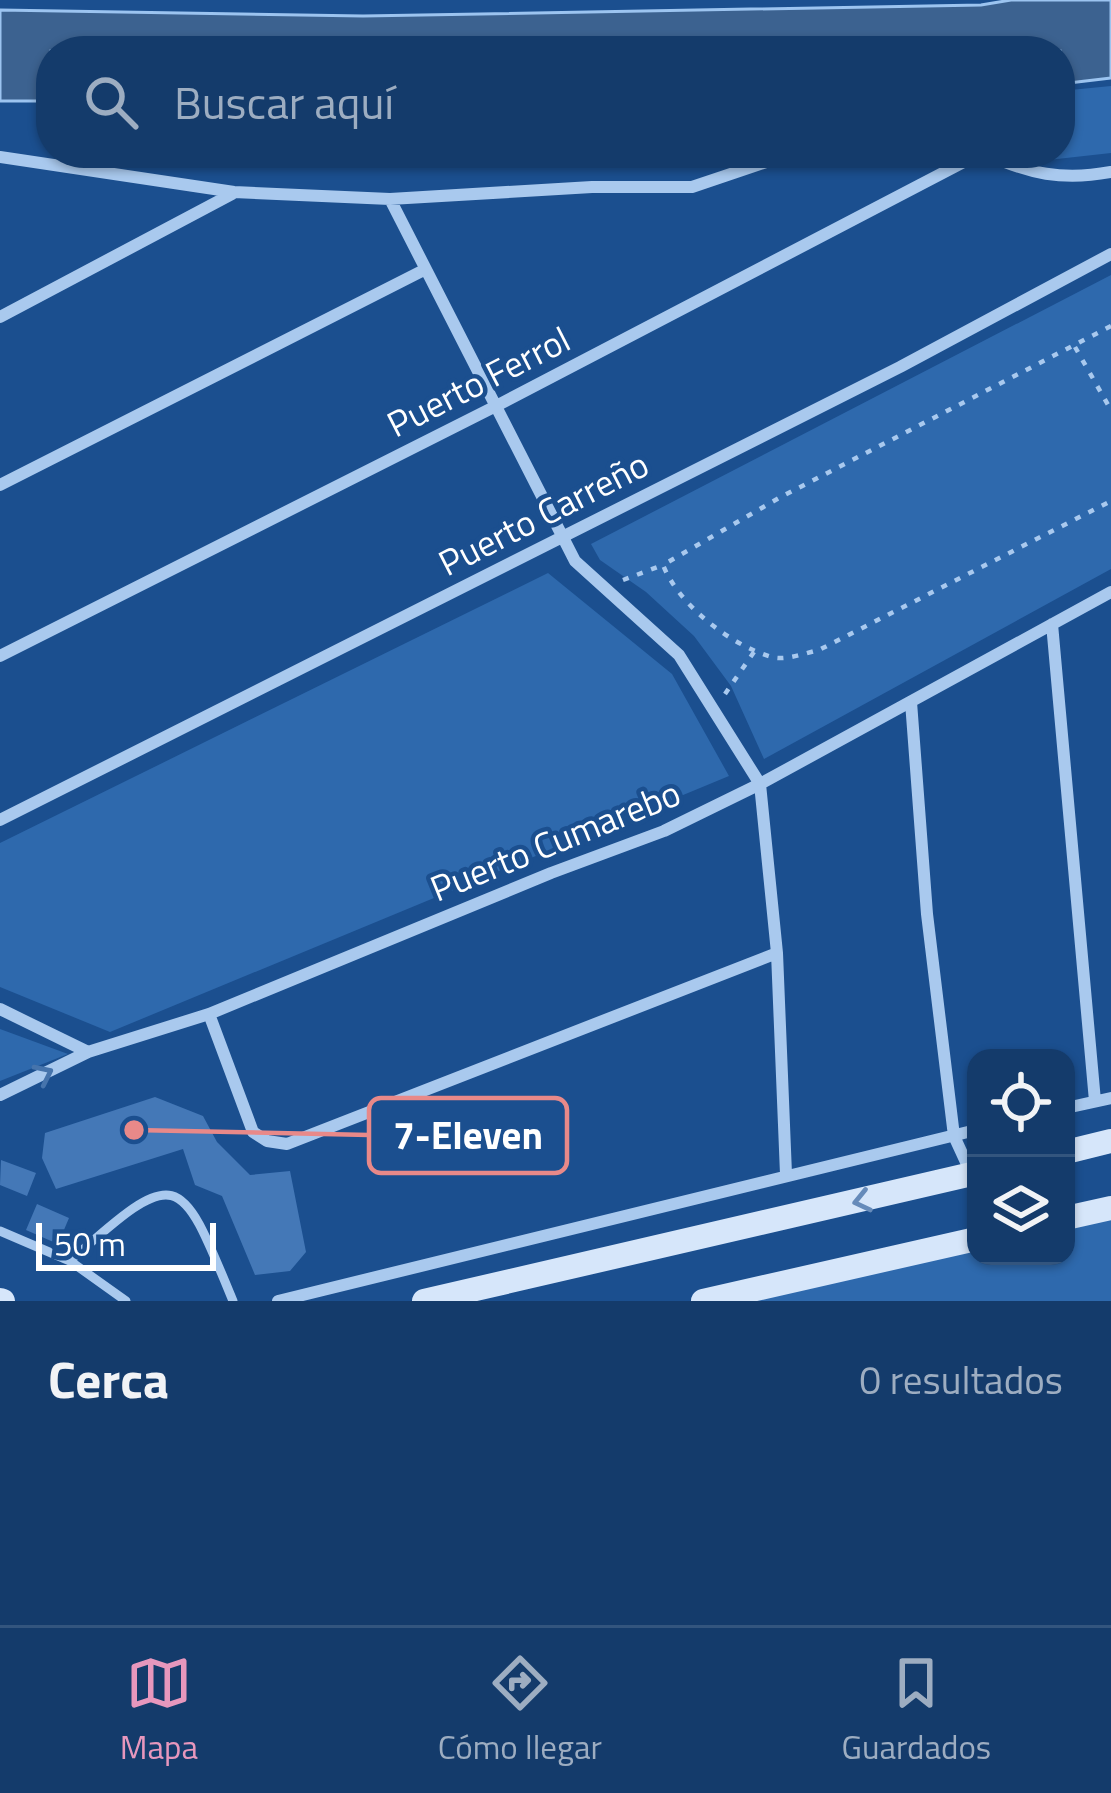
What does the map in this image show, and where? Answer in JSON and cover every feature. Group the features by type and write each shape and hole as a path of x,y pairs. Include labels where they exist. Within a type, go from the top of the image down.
{"main road":[{"path":"1075,1159 1101,1143"},
{"path":"424,1301 967,1177"},
{"path":"703,1301 967,1241"}],"street":[{"path":"0,157 36,162"},
{"path":"74,168 234,192 390,199 592,187 692,188 750,168"},
{"name":"Puerto Ferrol","path":"0,656 954,168"},
{"path":"1015,168 1051,177 1111,172"},
{"path":"0,317 234,192"},
{"path":"390,199 575,561 679,655 760,784 776,953 786,1174"},
{"name":"Puerto Carreño","path":"0,820 900,367 1111,254"},
{"path":"0,485 424,271"},
{"name":"Puerto Cumarebo","path":"0,1095 88,1052 209,1014 664,831 760,784 1111,592"},
{"path":"1052,624 1095,1101"},
{"path":"911,702 927,914 954,1136 967,1161"},
{"path":"209,1014 254,1132 267,1141 287,1144 776,953"},
{"path":"0,1009 88,1052"},
{"path":"1075,1106 1111,1098"},
{"path":"278,1301 967,1132"}],"lane":[{"path":"70,1261 130,1209 148,1198 173,1193 200,1220 233,1301"},
{"path":"0,1231 70,1261 126,1301"},
{"path":"108,1287 108,1301"}],"path":[{"path":"601,588 663,565 779,498 1111,326"},
{"path":"1073,345 1111,410"},
{"path":"663,565 671,586 724,634 775,659 819,650 1111,501"},
{"path":"715,709 756,650"}],"shaded area":[{"path":"1011,0 1111,0 1111,78 1075,82 1075,36 36,36 36,101 0,101 0,10 363,16 981,5"},
{"path":"1111,86 1111,153 1075,157 1075,90"},
{"path":"1111,275 1111,569 764,759 731,686 694,636 646,592 600,560 591,544"},
{"path":"548,573 672,674 729,776 110,1032 0,987 0,843"},
{"path":"0,1029 68,1054 0,1081"},
{"path":"1111,1219 1111,1301 751,1301 967,1252 967,1265 1075,1265 1075,1227"}],"building":[{"path":"155,1097 203,1116 217,1142 250,1175 290,1171 306,1252 290,1271 255,1275 222,1196 195,1185 183,1149 56,1189 42,1158 45,1133"},
{"path":"1,1160 36,1173 27,1196 0,1185"},
{"path":"37,1204 69,1218 58,1244 26,1230"}],"place":[{"name":"7-Eleven","path":"134,1130"}]}
